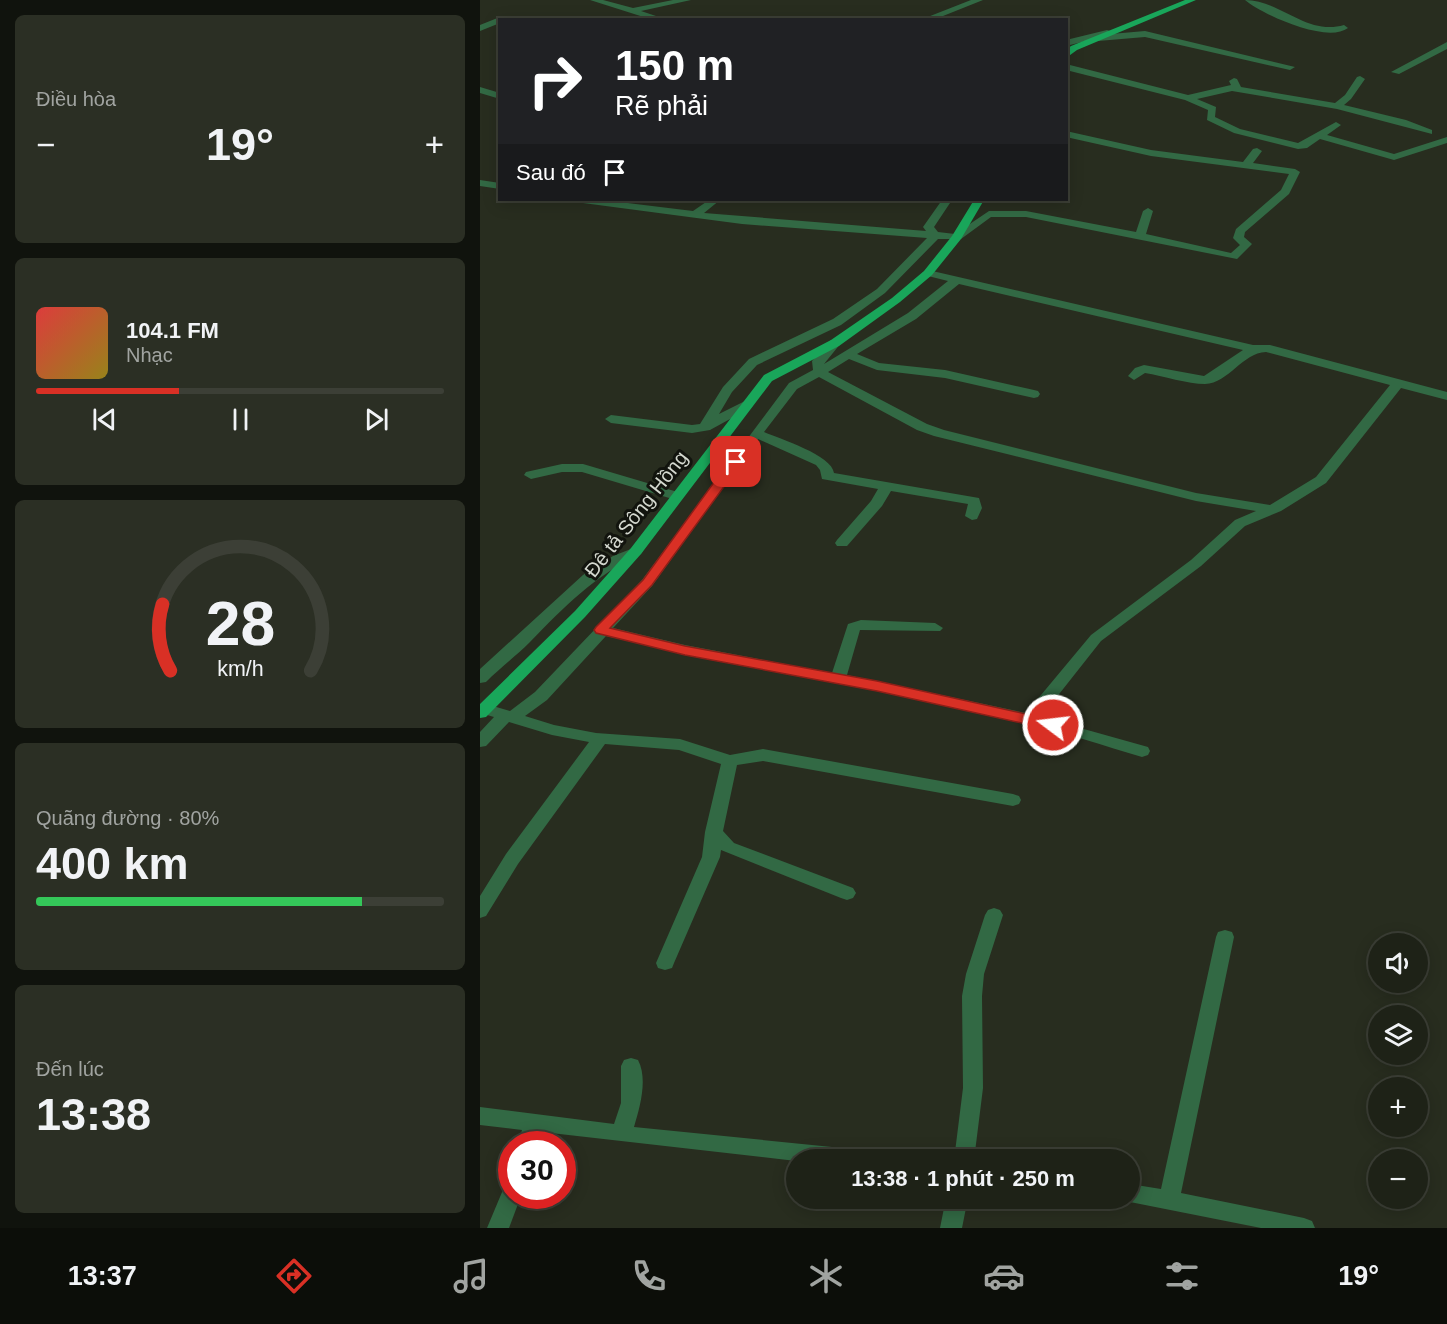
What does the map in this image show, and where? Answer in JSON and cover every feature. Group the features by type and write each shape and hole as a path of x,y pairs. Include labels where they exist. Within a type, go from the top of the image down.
{"main road":[{"path":"1068,53 1074,48 1192,0"},
{"name":"Đê tả Sông Hồng","path":"483,710 580,614 636,551 768,378 835,343 880,312 928,273 957,237 978,201"}],"street":[{"path":"594,0 657,18"},
{"path":"631,10 687,0"},
{"path":"930,18 979,0"},
{"path":"1249,0 1303,24 1332,33 1344,28"},
{"path":"480,28 498,20"},
{"path":"1068,42 1094,35 1112,33"},
{"path":"1098,39 1145,34 1290,67"},
{"path":"1396,72 1447,45"},
{"path":"1068,68 1188,98 1213,109 1210,118 1237,131 1301,147 1336,125"},
{"path":"1337,106 1348,97 1360,79"},
{"path":"1188,98 1233,85 1298,101 1337,106 1403,122 1429,132"},
{"path":"480,90 498,95"},
{"path":"591,201 742,221 957,237 989,214 1026,214 1236,256 1246,244 1237,235 1285,192 1295,172 1151,153 1068,134"},
{"path":"1320,136 1394,157 1447,140"},
{"path":"1245,167 1257,152"},
{"path":"480,183 498,186"},
{"path":"696,214 714,201"},
{"path":"935,236 927,227 946,201"},
{"path":"1140,237 1148,211"},
{"path":"837,322 881,291 935,236"},
{"path":"928,273 1253,349 1266,348 1447,396"},
{"path":"480,742 510,716 541,696 647,582 758,434 773,410 794,386 912,316 956,280"},
{"path":"705,426 727,390 753,362 837,322 880,312"},
{"path":"819,372 818,361 835,343"},
{"path":"1134,376 1139,370 1144,369 1205,380 1215,376 1253,349"},
{"path":"849,355 877,366 945,374 1034,394"},
{"path":"819,372 903,418 939,433 1196,497 1271,510"},
{"path":"1030,719 1096,638 1196,562 1240,523 1271,510 1321,480 1398,383"},
{"path":"611,419 676,429 705,426 747,404"},
{"path":"758,434 821,462 827,469 827,476 974,501 975,508 972,516"},
{"path":"531,475 562,468 583,468 676,496"},
{"path":"843,543 877,503 887,486"},
{"path":"480,678 523,639 572,589 608,562 636,551"},
{"path":"838,679 853,627 861,625 935,628"},
{"path":"601,630 685,650 1030,719 1142,751"},
{"path":"483,710 552,730 601,738 680,745 730,761 763,755 1013,800"},
{"path":"480,912 512,859 601,738"},
{"path":"664,963 711,857 714,832 730,761"},
{"path":"714,832 728,848 847,893"},
{"path":"965,1149 973,1088 972,996 975,974 994,915"},
{"path":"1169,1200 1225,938"},
{"path":"621,1134 631,1102 631,1066"},
{"path":"480,1116 621,1134 786,1151"},
{"path":"532,1131 535,1123"},
{"path":"1140,1195 1304,1228"},
{"path":"498,1228 505,1209"},
{"path":"951,1228 955,1209"}],"route":[{"path":"736,462 647,582 601,630 685,650 877,686 1053,725"}]}
